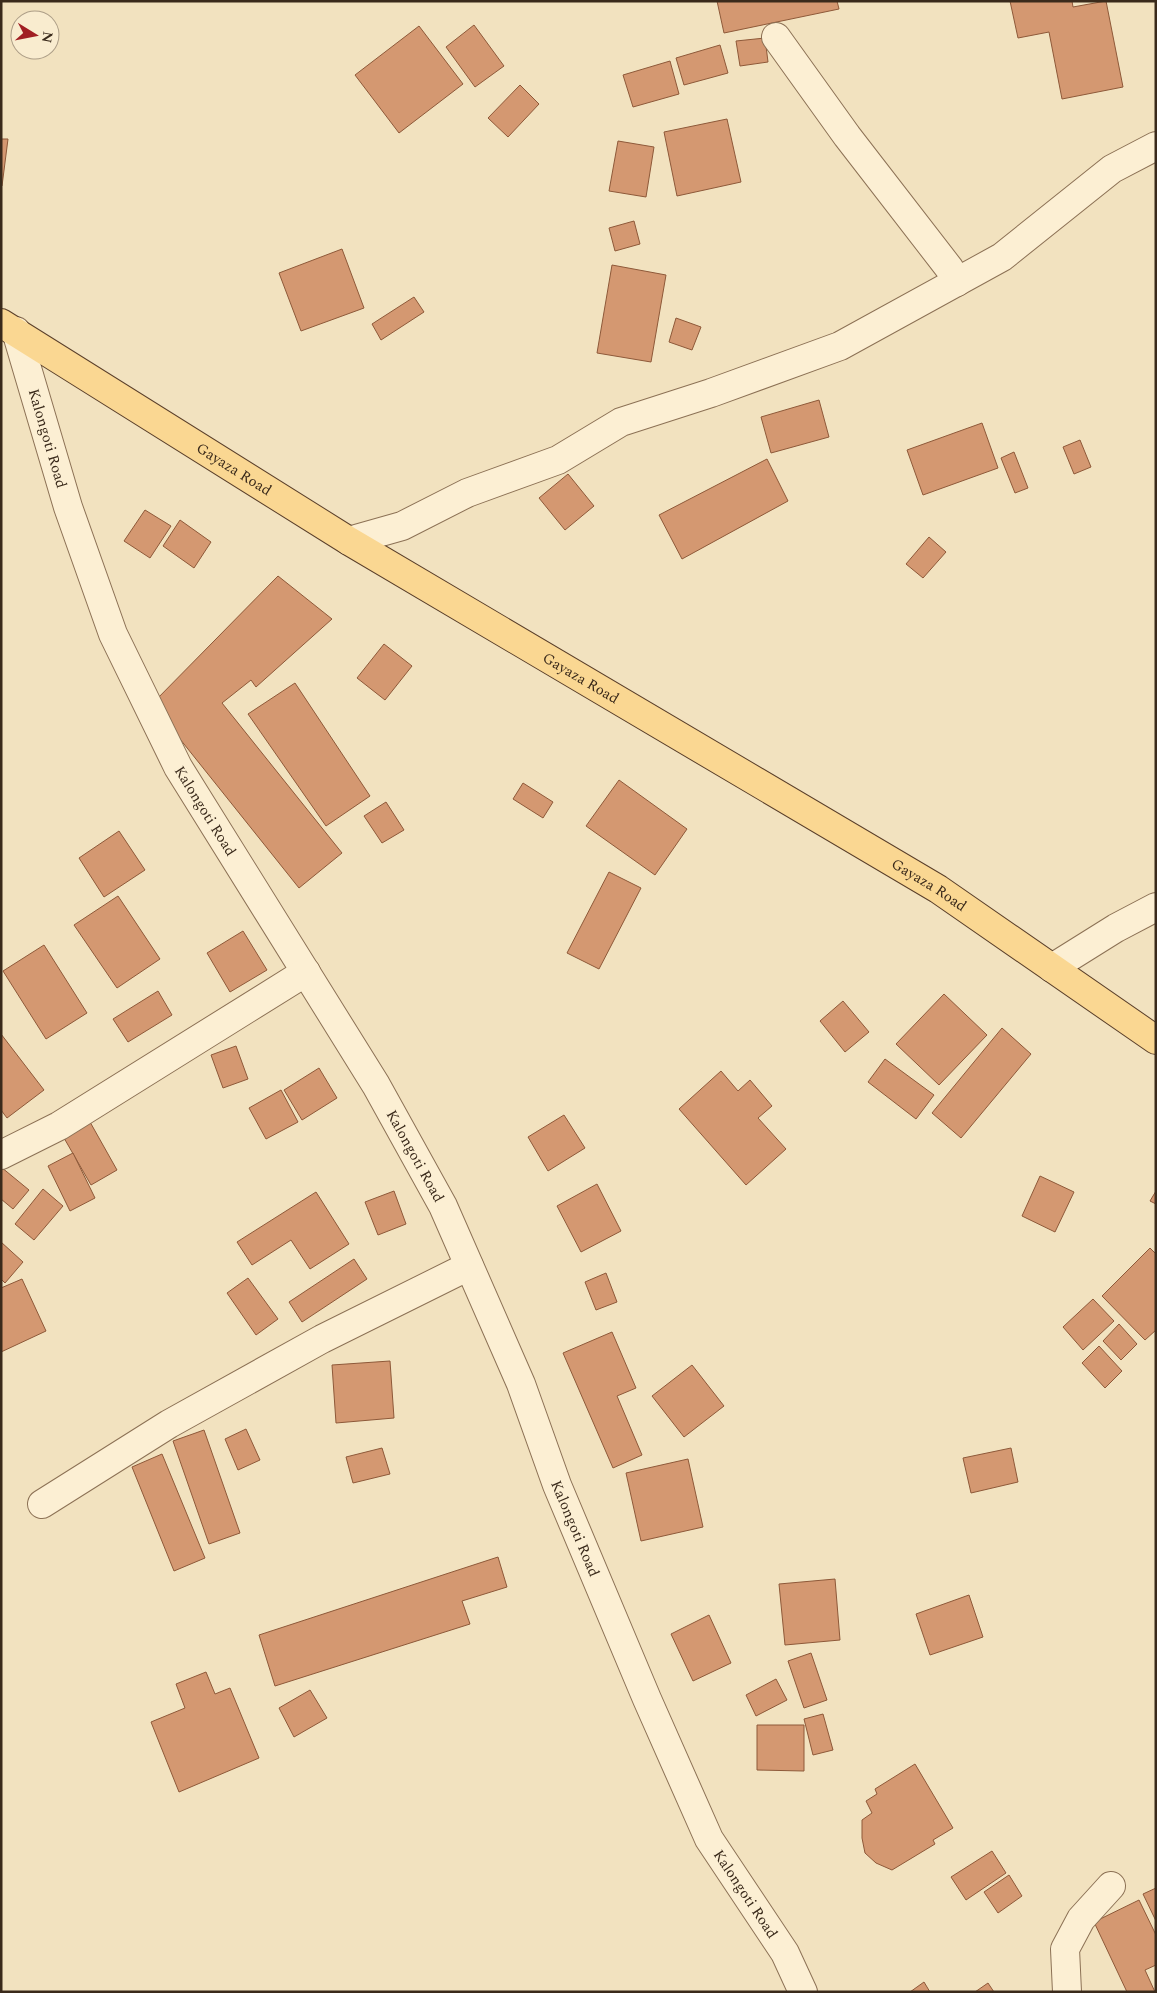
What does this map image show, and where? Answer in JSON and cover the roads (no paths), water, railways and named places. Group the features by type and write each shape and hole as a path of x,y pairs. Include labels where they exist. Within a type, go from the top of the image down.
{"main road":[{"name":"Gayaza Road","path":"9,327 349,541 938,889 1156,1040"}],"street":[{"path":"776,37 847,136 949,268 957,282"},
{"path":"349,541 402,526 467,493 558,460 621,422 711,393 840,346 1002,257 1112,169 1156,146"},
{"name":"Kalongoti Road","path":"9,327 68,507 114,634 178,767 376,1085 443,1206 521,1384 560,1494 709,1839 785,1953 804,1992"},
{"path":"1052,968 1116,928 1156,907"},
{"path":"1,1156 59,1126 306,972"},
{"path":"42,1504 169,1424 322,1339 469,1266"},
{"path":"1067,1992 1065,1949 1081,1919 1111,1886"}]}
